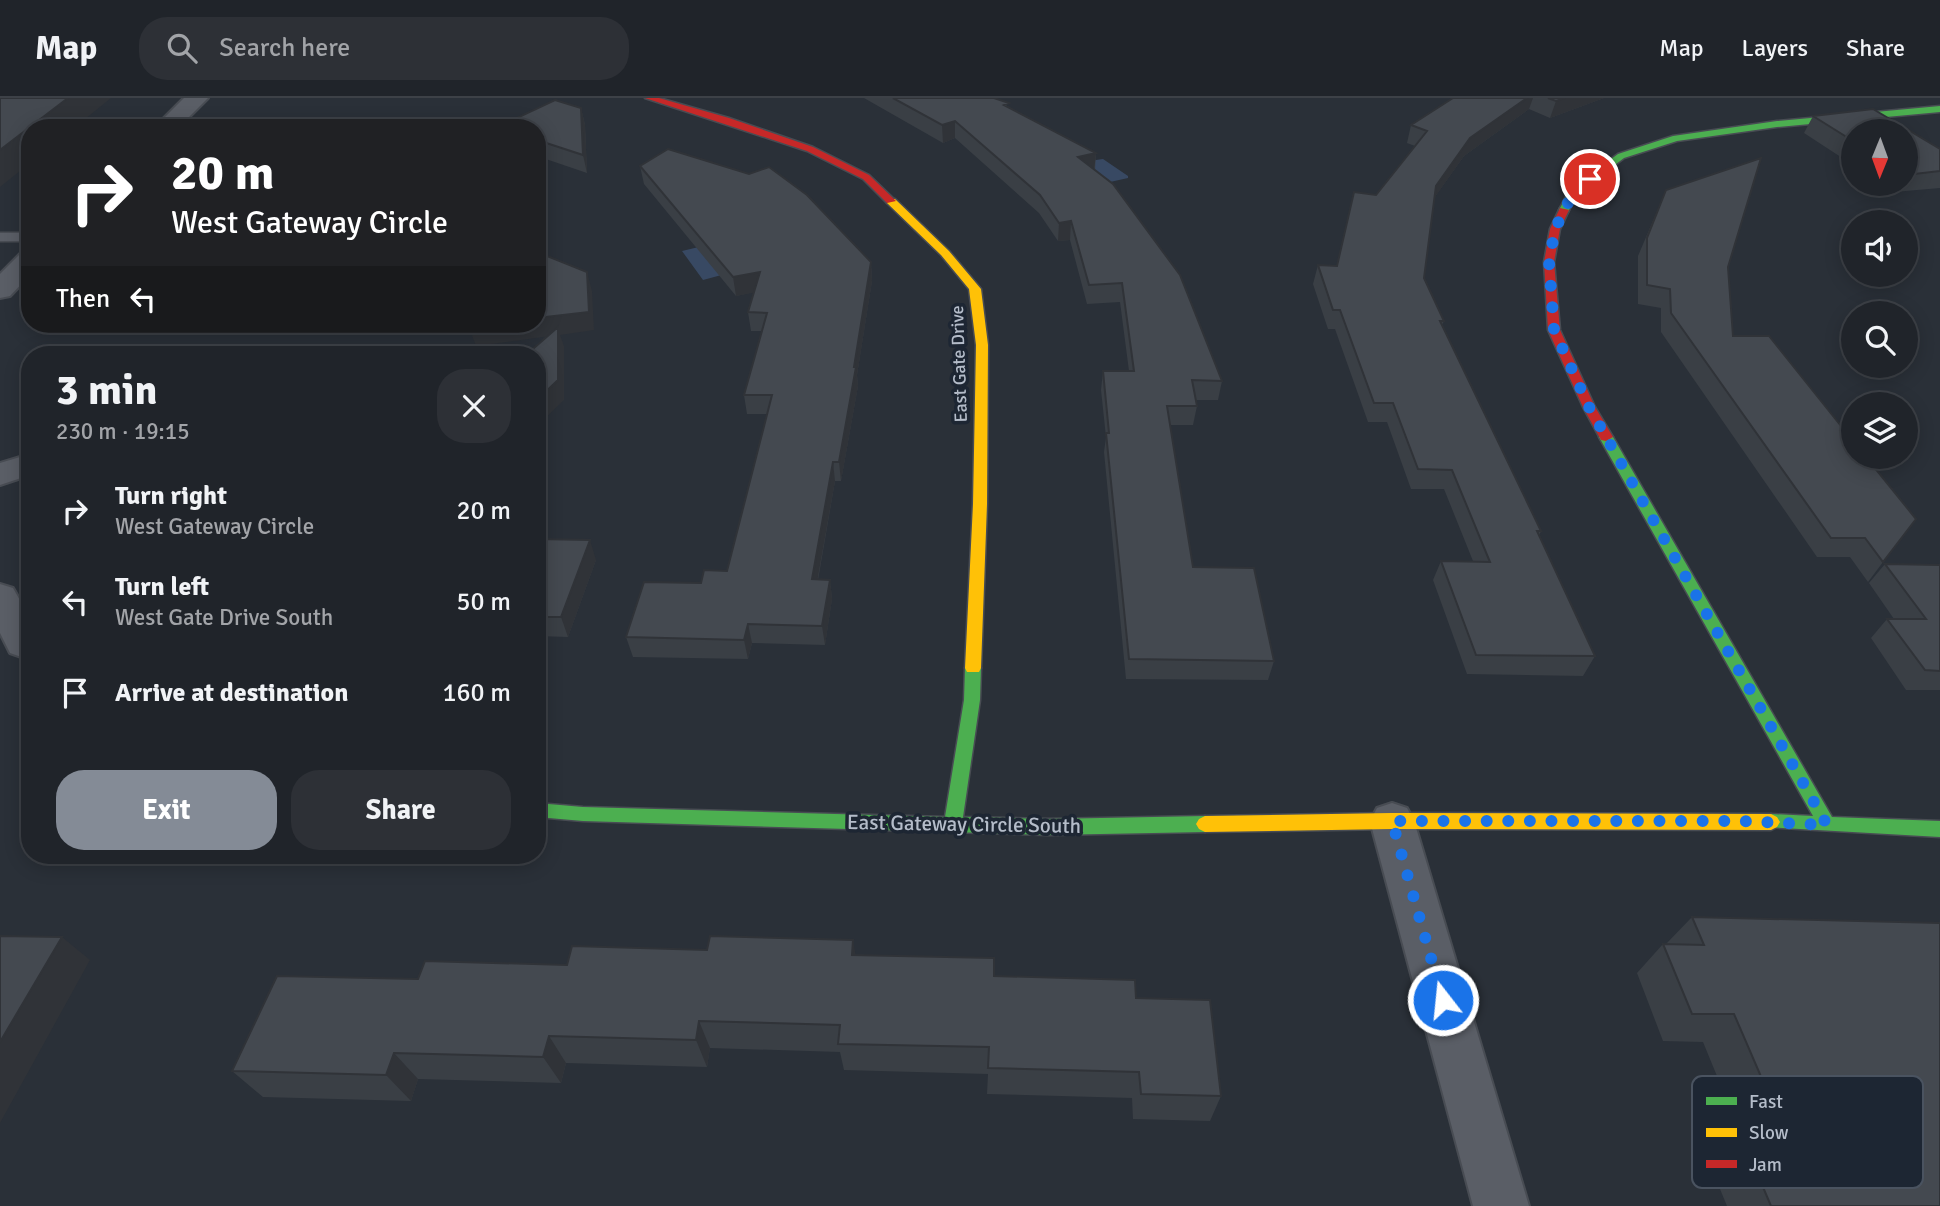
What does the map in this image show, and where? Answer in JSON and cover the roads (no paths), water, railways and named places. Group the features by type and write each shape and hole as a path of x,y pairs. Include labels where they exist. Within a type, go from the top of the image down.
{"street":[{"path":"175,119 197,98"},
{"name":"East Gate Drive","path":"649,98 726,120 810,149 866,177 945,253 975,289 982,345 980,504 972,700 953,825"},
{"path":"1827,825 1589,407 1554,330 1549,262 1555,229 1574,191 1621,156 1676,138 1777,124 1940,110"},
{"path":"0,290 21,268"},
{"path":"0,474 21,467"},
{"path":"0,597 21,637"},
{"name":"East Gateway Circle South","path":"546,810 1049,827 1392,821 1740,821 1940,829"},
{"path":"1392,821 1501,1206"}],"lane":[{"path":"0,237 21,237"}],"water":[{"path":"1103,159 1128,178 1110,182 1087,167 1089,161"},
{"path":"707,245 729,273 703,280 682,251"}]}
